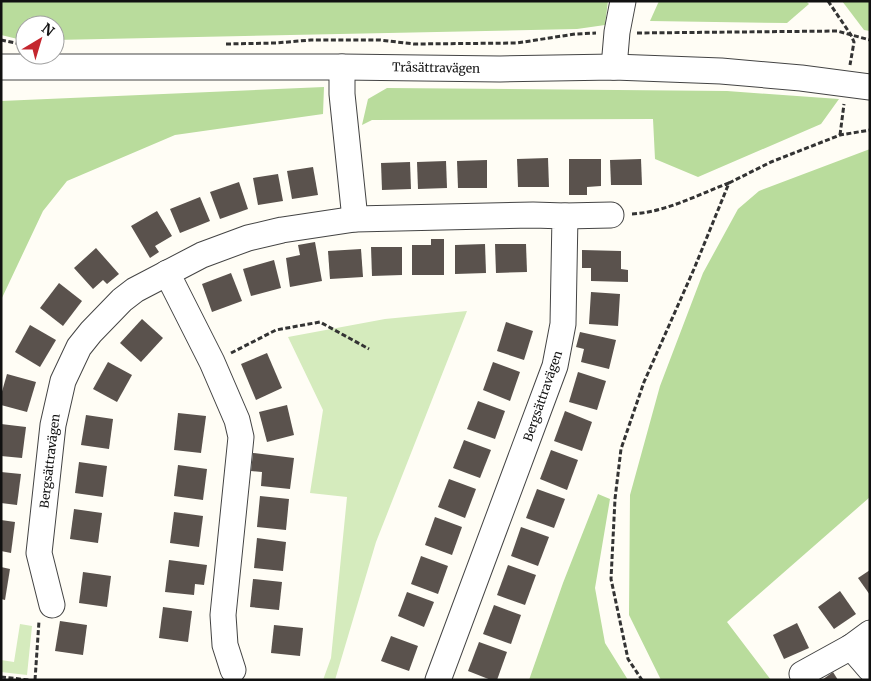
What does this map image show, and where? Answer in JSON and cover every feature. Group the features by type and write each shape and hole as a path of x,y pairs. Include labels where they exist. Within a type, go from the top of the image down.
{"street":[{"path":"614,67 623,1"},
{"name":"Tråsättravägen","path":"1,67 500,69 614,67 738,72 870,87"},
{"path":"342,67 342,94 355,218"},
{"path":"566,216 611,215"},
{"name":"Bergsättravägen","path":"52,605 39,553 53,425 64,381 80,348 106,316 135,290 202,255 248,238 282,230 355,218 566,216 564,324 555,366 438,680"},
{"path":"168,273 212,362 237,420 241,437 223,615 225,645 233,670"},
{"path":"802,674 860,640 870,668"}],"path":[{"path":"828,1 854,42 850,65"},
{"path":"220,44 311,40 380,40 414,44 516,43 575,34 618,32 837,31 870,40"},
{"path":"1,40 15,42"},
{"path":"840,135 845,98"},
{"path":"611,215 646,213 662,209 728,183 771,162 840,135 870,130"},
{"path":"642,680 628,659 611,579 615,499 621,449 644,382 694,269 728,183"},
{"path":"212,362 276,330 320,322 369,349"},
{"path":"35,680 40,614 52,605"},
{"path":"1,676 29,680"}],"green space":[{"path":"1,1 608,1 605,25 577,29 65,40 65,15 15,15 15,38 1,35"},
{"path":"659,1 806,1 809,4 787,23 650,21"},
{"path":"842,1 870,1 870,31 864,30"},
{"path":"324,87 323,114 175,135 67,181 43,211 1,300 1,101"},
{"path":"387,88 727,91 839,99 821,124 698,177 655,159 653,119 372,120 362,125 368,99"},
{"path":"870,149 870,497 727,622 771,680 661,680 629,615 630,495 660,386 703,273 738,209 759,191"},
{"path":"467,311 376,542 335,680 323,680 331,658 347,497 310,493 323,410 288,337 385,319"},
{"path":"598,494 610,499 595,588 605,643 628,680 529,680 563,583"},
{"path":"20,624 32,626 27,675 1,672 1,660 14,662"}],"building":[{"path":"548,158 549,187 518,187 517,159"},
{"path":"569,159 601,159 601,186 587,187 587,195 569,195"},
{"path":"641,159 642,185 611,185 610,160"},
{"path":"487,160 487,188 458,188 457,161"},
{"path":"446,161 447,188 418,189 417,162"},
{"path":"410,162 411,189 382,190 381,163"},
{"path":"313,167 318,195 292,199 287,171"},
{"path":"278,174 283,201 258,205 253,178"},
{"path":"239,182 248,209 220,219 210,192"},
{"path":"200,197 210,221 180,233 170,209"},
{"path":"157,211 172,236 155,246 159,252 150,258 131,226"},
{"path":"431,239 444,239 444,275 412,275 412,245 431,245"},
{"path":"315,242 322,281 290,287 286,258 300,255 298,245"},
{"path":"485,244 486,273 455,274 455,245"},
{"path":"495,244 526,244 527,272 496,273"},
{"path":"371,247 402,247 402,275 372,276"},
{"path":"96,248 119,274 107,284 103,280 93,289 74,268"},
{"path":"361,249 363,277 330,279 328,251"},
{"path":"582,250 621,251 621,269 628,270 628,282 591,281 591,268 582,268"},
{"path":"274,260 281,288 251,296 243,269"},
{"path":"231,273 242,301 212,312 202,284"},
{"path":"59,283 82,301 63,326 40,308"},
{"path":"591,292 620,294 618,326 589,324"},
{"path":"142,319 163,338 141,362 120,343"},
{"path":"506,322 533,331 524,360 497,351"},
{"path":"30,325 56,340 40,367 15,352"},
{"path":"580,332 616,340 609,369 581,362 584,349 576,347"},
{"path":"267,353 282,388 256,400 241,364"},
{"path":"108,362 132,375 117,402 93,389"},
{"path":"493,362 520,372 510,401 483,390"},
{"path":"578,372 606,381 597,410 569,402"},
{"path":"7,374 36,382 27,412 1,405 1,395"},
{"path":"478,401 505,411 495,439 467,429"},
{"path":"287,405 294,435 267,442 259,412"},
{"path":"565,411 592,422 582,451 554,441"},
{"path":"178,413 206,416 201,453 174,450"},
{"path":"86,415 113,419 109,449 81,445"},
{"path":"1,424 26,427 22,458 1,456"},
{"path":"464,440 491,450 480,478 453,468"},
{"path":"551,450 578,460 567,490 540,479"},
{"path":"253,453 294,458 290,489 261,486 262,472 251,471"},
{"path":"79,462 107,466 103,497 75,493"},
{"path":"178,465 207,469 203,500 174,496"},
{"path":"1,472 21,474 17,505 1,503"},
{"path":"449,479 476,489 465,518 438,507"},
{"path":"537,489 565,499 554,528 526,518"},
{"path":"260,496 289,499 286,530 257,527"},
{"path":"74,509 102,513 98,543 70,539"},
{"path":"174,512 203,516 199,547 170,543"},
{"path":"435,517 462,527 452,555 425,545"},
{"path":"1,520 15,522 11,553 1,551"},
{"path":"521,527 549,537 538,566 511,556"},
{"path":"257,538 286,542 283,571 254,568"},
{"path":"421,556 448,566 438,594 411,584"},
{"path":"169,560 207,565 204,585 195,584 194,595 165,592"},
{"path":"508,565 536,575 525,605 497,595"},
{"path":"1,567 10,569 5,600 1,599"},
{"path":"870,570 870,595 858,578"},
{"path":"83,572 111,576 107,607 79,603"},
{"path":"253,579 282,582 279,610 250,607"},
{"path":"840,591 856,614 834,629 818,607"},
{"path":"407,592 434,602 424,627 398,616"},
{"path":"494,605 521,615 511,644 483,634"},
{"path":"163,607 192,611 188,642 159,638"},
{"path":"60,621 87,625 83,655 55,651"},
{"path":"797,623 809,648 784,659 773,635"},
{"path":"274,625 303,628 300,656 271,653"},
{"path":"391,636 418,646 409,671 381,661"},
{"path":"479,642 507,652 497,680 491,680 468,671"},
{"path":"833,672 838,680 822,680"}]}
